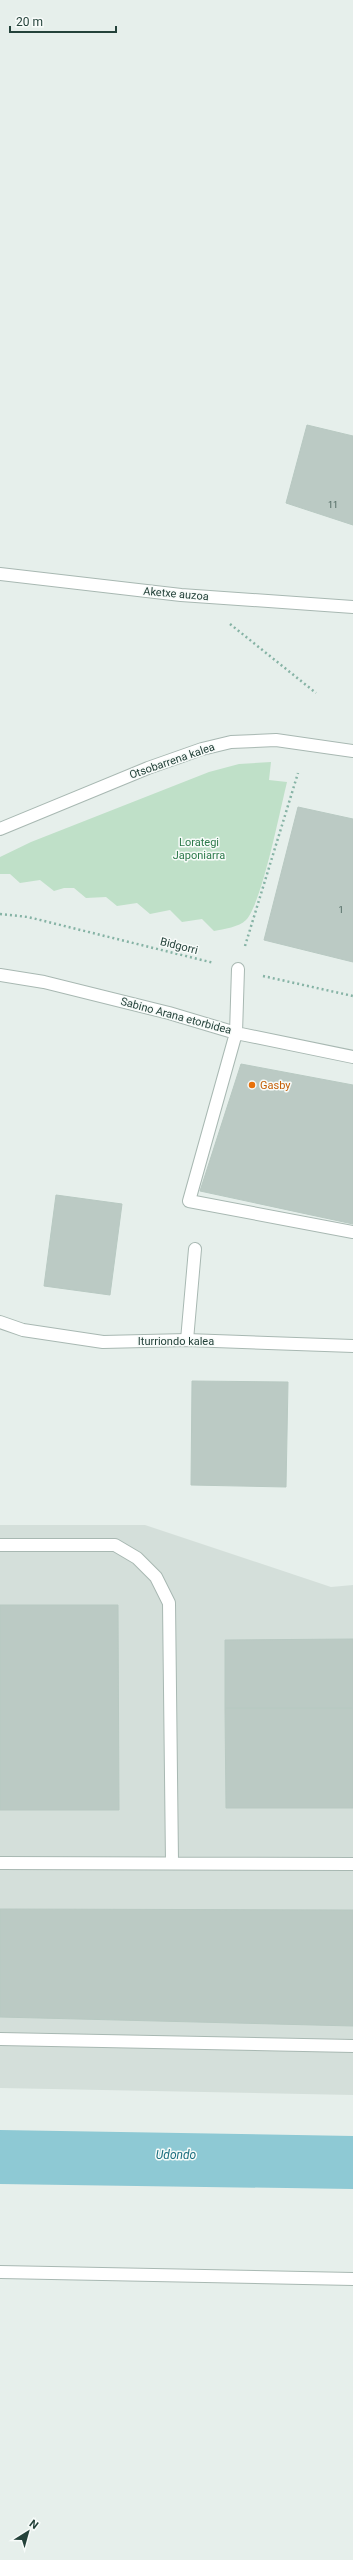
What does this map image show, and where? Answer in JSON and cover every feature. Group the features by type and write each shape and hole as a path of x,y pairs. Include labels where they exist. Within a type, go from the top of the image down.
{"street":[{"name":"Aketxe auzoa","path":"0,574 194,596 353,607"},
{"name":"Otsobarrena kalea","path":"0,829 148,768 202,749 231,742 276,740 353,751"},
{"path":"238,969 236,1033 189,1201 353,1232"},
{"name":"Sabino Arana etorbidea","path":"0,975 51,983 169,1013 236,1033 353,1057"},
{"path":"187,1340 195,1249"},
{"name":"Iturriondo kalea","path":"0,1322 23,1330 103,1342 187,1340 353,1346"},
{"path":"0,1545 115,1545 137,1558 156,1577 169,1604 172,1862"},
{"path":"0,1864 172,1862 353,1864"},
{"path":"0,2039 353,2046"},
{"path":"0,2272 353,2279"}],"path":[{"path":"194,596 316,693"},
{"path":"238,969 298,774"},
{"name":"Bidgorri","path":"0,914 28,917 353,996"}],"shaded area":[{"path":"0,1525 145,1525 331,1587 353,1585 353,2095 0,2088"}],"green space":[{"name":"Lorategi Japoniarra","path":"271,762 269,780 287,782 270,855 258,895 246,920 239,924 214,931 202,919 182,922 170,910 150,914 137,903 117,906 106,897 86,898 74,888 64,888 54,891 40,880 20,883 10,874 0,874 0,857 31,842 209,772 239,764"}],"water":[{"name":"Udondo","path":"0,2130 353,2136 353,2189 0,2184"}],"building":[{"path":"307,425 353,436 353,525 286,503"},
{"path":"298,807 353,819 353,962 264,940"},
{"path":"241,1064 353,1085 353,1224 200,1191"},
{"path":"56,1195 122,1204 110,1295 44,1286"},
{"path":"192,1381 288,1382 286,1487 191,1485"},
{"path":"0,1605 118,1605 119,1810 0,1810"},
{"path":"353,1639 353,1708 225,1708 225,1640"},
{"path":"225,1708 353,1708 353,1808 226,1808"},
{"path":"0,1909 353,1910 353,2026 0,2017"}],"place":[{"name":"Gasby","path":"252,1085"}]}
